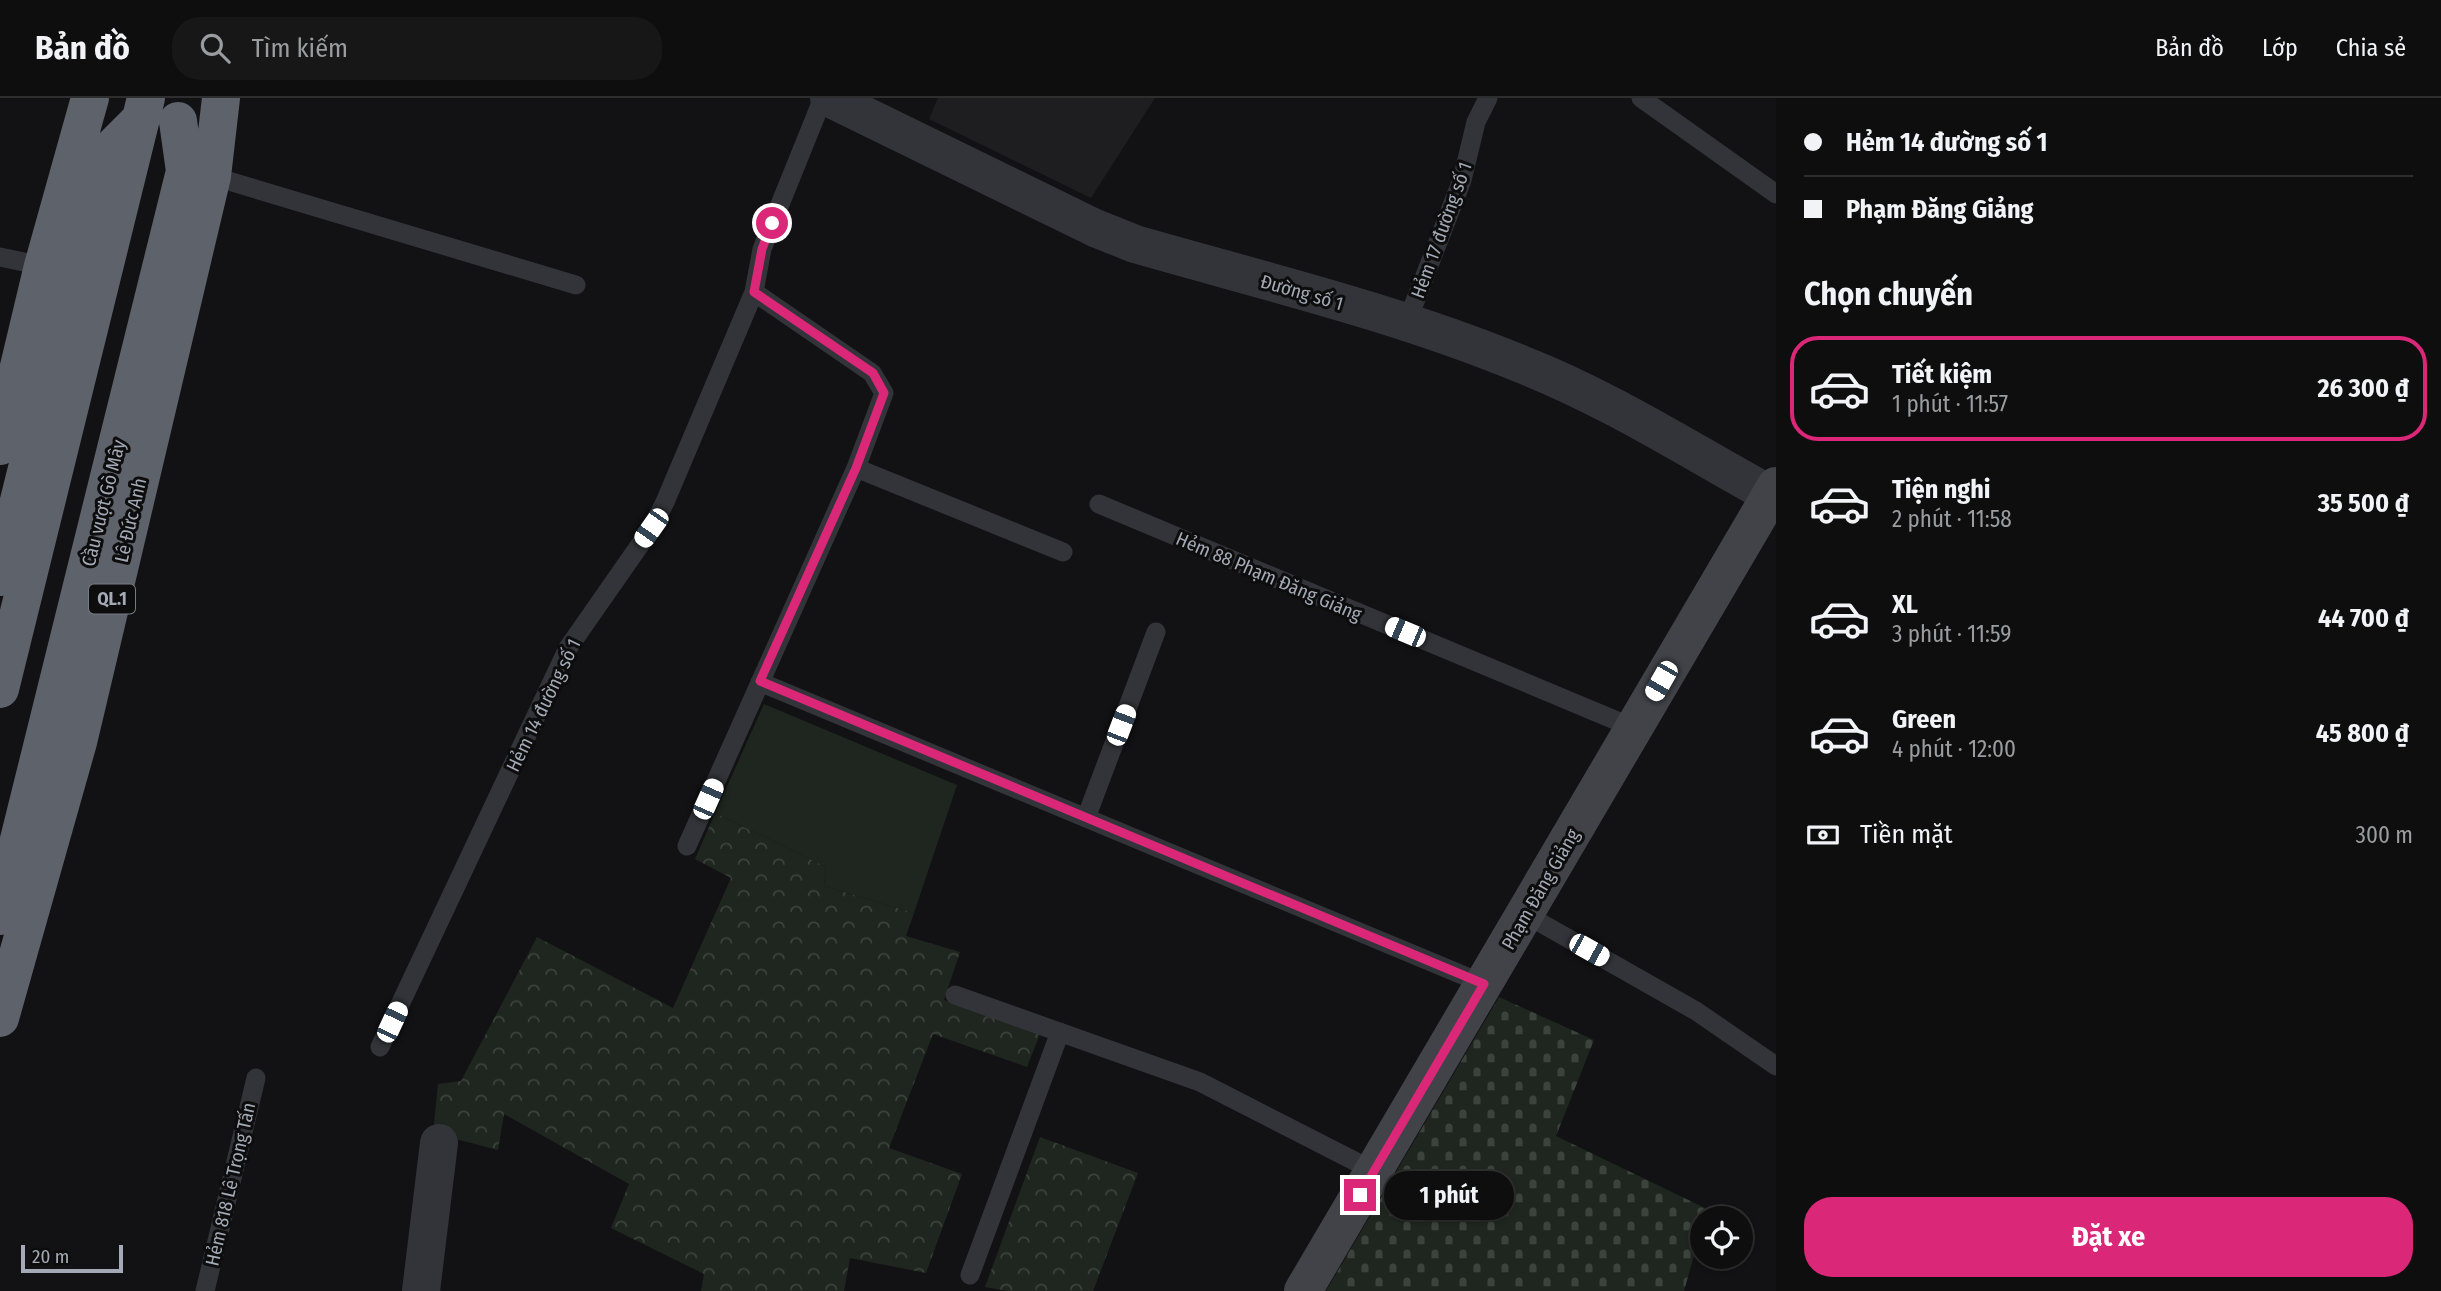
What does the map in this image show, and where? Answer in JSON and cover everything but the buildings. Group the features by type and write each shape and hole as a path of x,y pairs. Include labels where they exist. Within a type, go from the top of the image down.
{"highway":[{"path":"0,446 6,395 89,103 160,166"},
{"name":"Lê Đức Anh","path":"0,1018 78,742 160,166 162,109"},
{"name":"QL.1","path":"160,166 162,109"},
{"name":"Cầu vượt Gò Mây","path":"0,577 160,166 219,115"},
{"name":"Cầu vượt Gò Mây","path":"0,689 160,166"},
{"name":"Cầu vượt Gò Mây","path":"0,828 160,166"},
{"name":"Cầu vượt Gò Mây","path":"0,916 160,166"}],"street":[{"name":"Đường số 1","path":"829,98 1096,228 1135,244 1406,322 1524,364 1773,490"},
{"name":"Phạm Đăng Giảng","path":"1303,1291 1773,490"},
{"path":"421,1291 439,1143"}],"lane":[{"name":"Hẻm 14 đường số 1","path":"380,1047 568,649 651,528 664,502 754,292 762,249 823,98"},
{"name":"Hẻm 17 đường số 1","path":"1406,322 1462,180 1476,122 1488,98"},
{"path":"1641,98 1776,194"},
{"path":"160,166 576,285"},
{"path":"0,257 43,266"},
{"path":"687,846 856,468 883,401 883,385 873,373 754,292"},
{"path":"856,468 1063,552"},
{"name":"Hẻm 88 Phạm Đăng Giảng","path":"1098,504 1634,728"},
{"path":"1086,818 1156,632"},
{"path":"760,681 1484,984"},
{"path":"1525,914 1696,1011 1776,1066"},
{"path":"955,995 1200,1082 1374,1171"},
{"path":"970,1276 1060,1032"},
{"name":"Hẻm 818 Lê Trọng Tấn","path":"205,1291 256,1078"}],"shaded area":[{"path":"938,98 1155,98 1091,198 929,119"}],"green space":[{"path":"764,704 957,785 914,913 824,886 826,867 715,813"},
{"path":"715,813 826,867 824,886 914,913 906,936 960,952 944,1000 1040,1034 1027,1067 933,1034 889,1148 962,1174 926,1273 850,1258 844,1291 701,1291 704,1274 611,1228 629,1184 504,1114 498,1150 433,1133 438,1084 461,1081 537,937 673,1008 731,878 695,859"},
{"path":"1499,997 1594,1040 1556,1136 1701,1206 1690,1206 1690,1269 1684,1291 1326,1291"},
{"path":"1040,1137 1138,1173 1093,1291 1007,1291 985,1287"}],"route":[{"path":"772,223 762,249 754,292 873,373 883,385 884,393 856,468 760,681 1484,984 1360,1195"}]}
